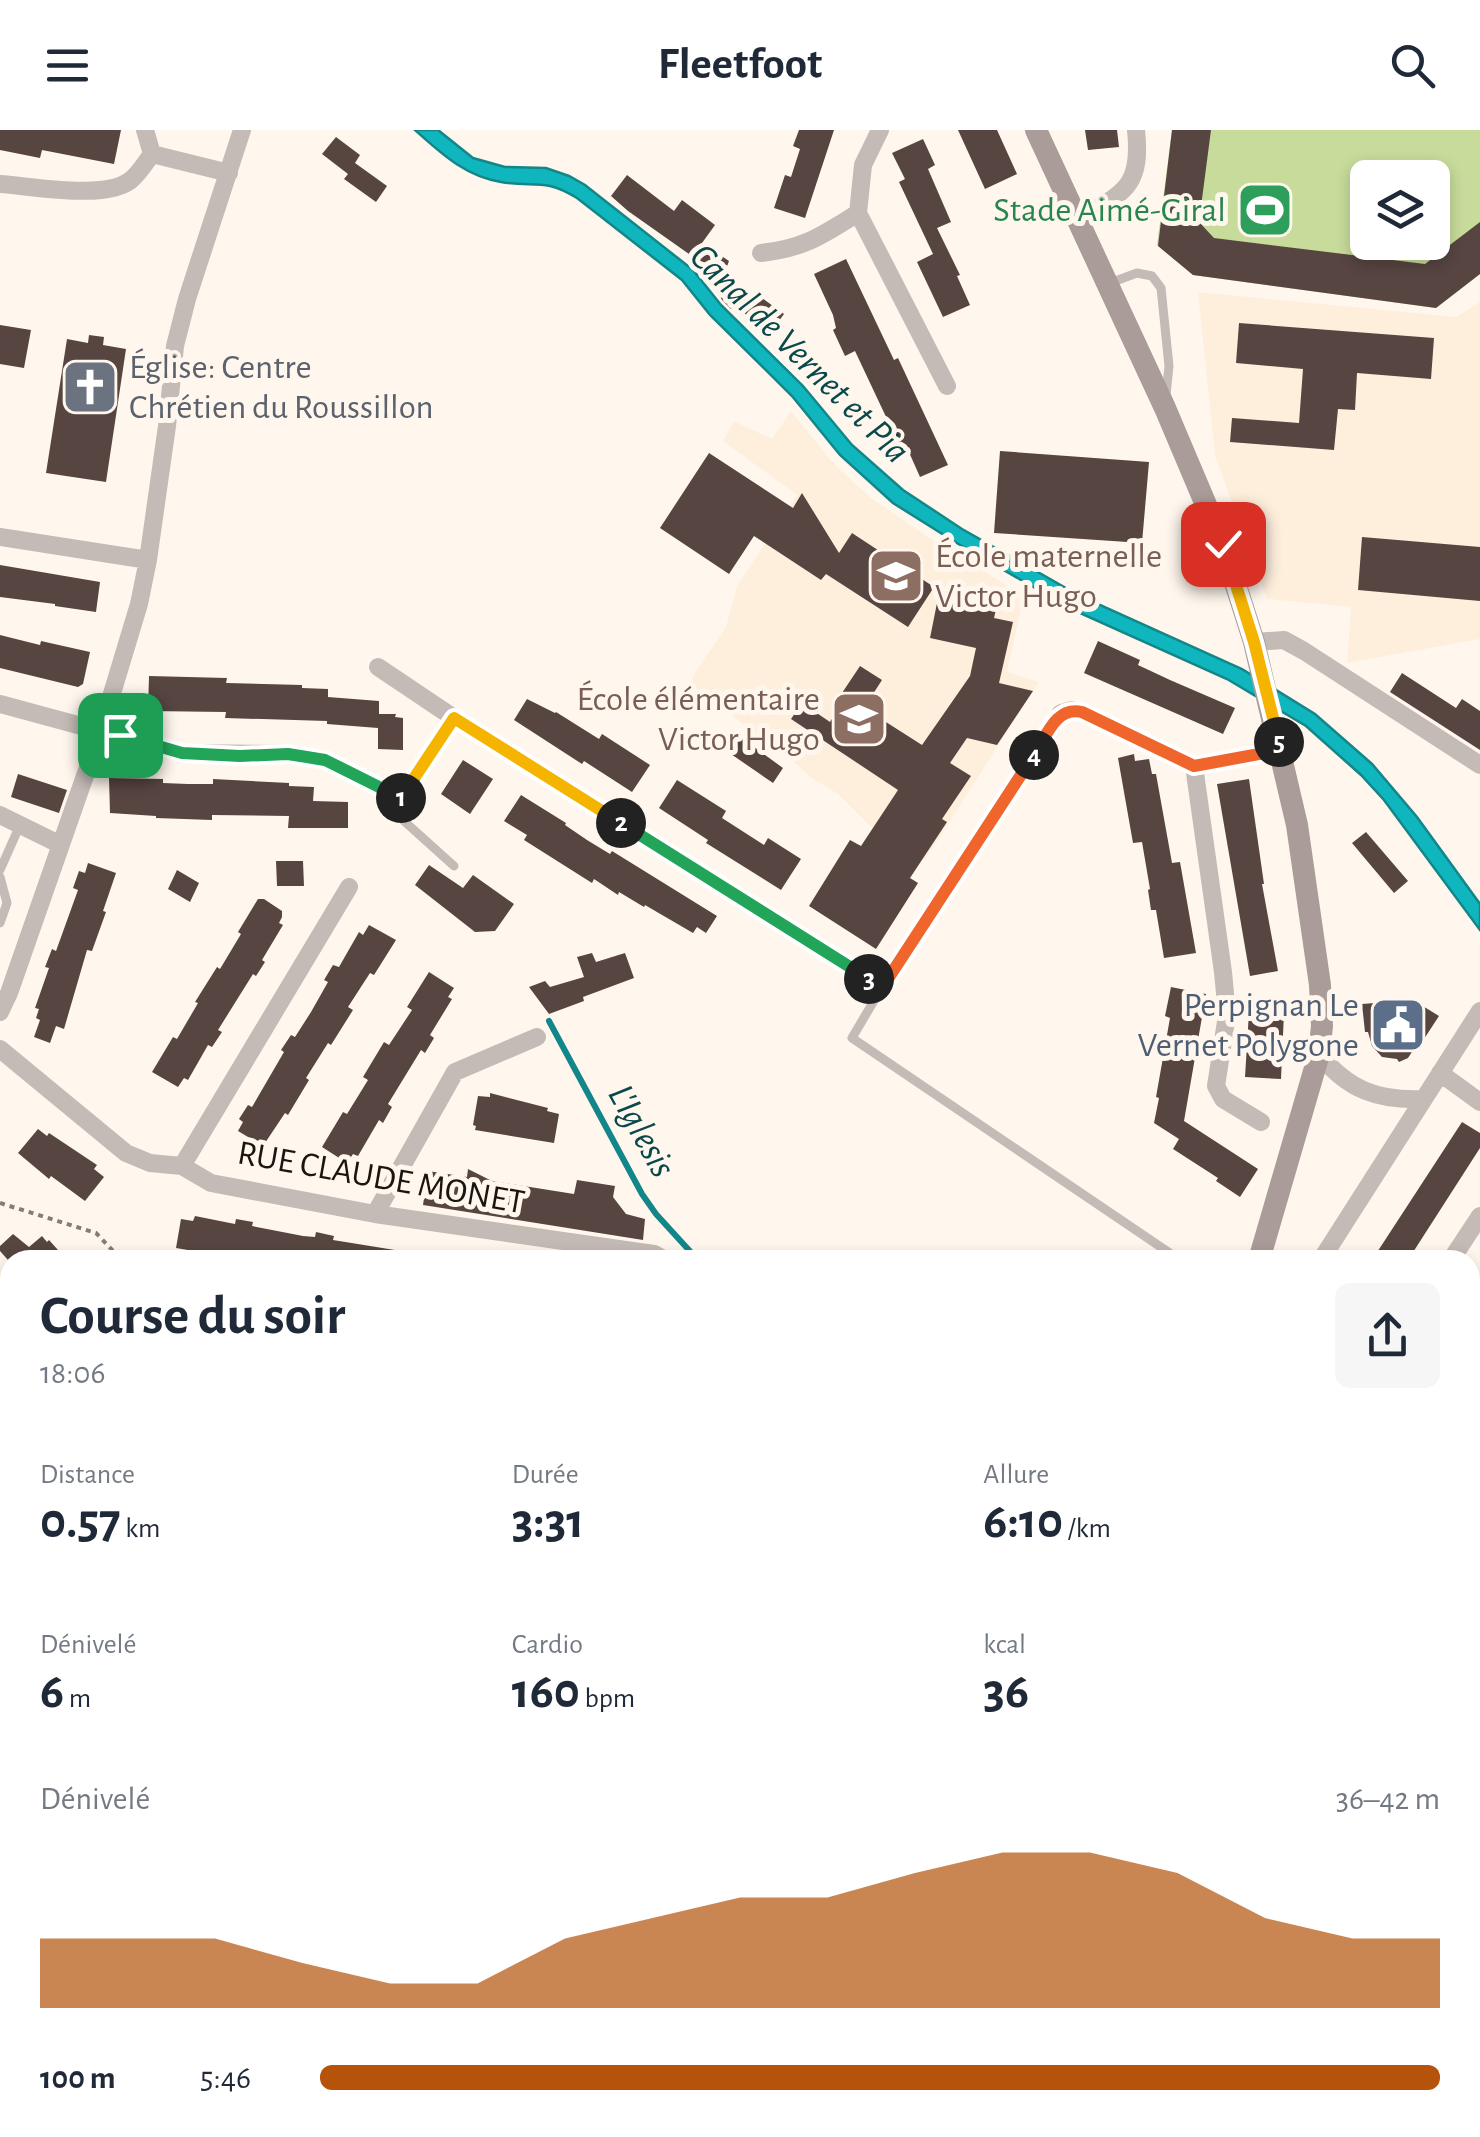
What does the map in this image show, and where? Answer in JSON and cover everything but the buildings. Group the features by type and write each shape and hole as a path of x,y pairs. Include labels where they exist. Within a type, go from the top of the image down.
{"street":[{"path":"145,130 152,154"},
{"path":"0,1012 101,730 140,604 175,346 242,130"},
{"path":"880,130 862,165 858,213 946,386"},
{"path":"1036,130 1166,408 1223,544 1254,642 1297,825 1320,985 1322,1026 1319,1054 1262,1250"},
{"path":"1078,220 1128,187 1139,159 1136,130"},
{"path":"152,154 229,173"},
{"path":"0,184 115,189 131,180 152,154"},
{"path":"761,253 790,250 858,213"},
{"path":"0,537 148,560"},
{"path":"1254,642 1284,640 1480,765"},
{"path":"378,668 882,988 1061,713 1082,712 1194,766 1281,750"},
{"path":"0,704 182,753 288,754 325,760 402,798 454,718"},
{"path":"1194,766 1226,1014 1216,1086 1224,1098 1261,1122"},
{"path":"0,815 60,845"},
{"path":"182,1166 349,887"},
{"path":"1327,1250 1480,1011"},
{"path":"375,1214 456,1072 538,1036"},
{"name":"RUE CLAUDE MONET","path":"0,1049 126,1153 150,1163 182,1166 210,1182 375,1214 613,1250"},
{"path":"1319,1054 1360,1090 1396,1100 1424,1099"},
{"path":"1440,1073 1480,1102"},
{"path":"1458,1250 1480,1216"}],"lane":[{"path":"1107,284 1136,273 1152,276 1161,288 1169,366 1166,408"},
{"path":"402,798 404,821 454,866"},
{"path":"0,923 7,903 0,874 20,825"},
{"path":"882,988 852,1038 1165,1250"}],"path":[{"path":"0,1203 96,1233 112,1250"}],"shaded area":[{"path":"1198,292 1456,317 1480,302 1480,639 1347,663 1351,607 1267,599 1215,456"},
{"path":"791,411 833,463 871,498 1024,596 1007,672 1039,682 925,860 869,825 838,794 695,689 692,677 726,627 737,586 797,495 723,441 734,421 772,439"}],"green space":[{"name":"Stade Aimé-Giral","path":"1172,130 1480,130 1480,274 1436,308 1193,275 1157,245"}],"water":[{"name":"Canal de Vernet et Pia","path":"415,130 438,130 473,158 505,167 546,168 585,185 693,270 721,305 803,386 852,445 903,490 962,529 1080,596 1242,669 1315,714 1372,764 1417,817 1480,904 1480,930 1384,800 1306,726 1227,679 1073,610 893,503 840,455 792,396 710,315 682,280 577,198 547,185 501,182 476,175"}],"waterway":[{"name":"L'Iglesis","path":"549,1021 642,1194 689,1250"}],"place":[{"name":"Stade Aimé-Giral","path":"1265,210"},
{"name":"Église: Centre Chrétien du Roussillon","path":"90,387"},
{"name":"École maternelle Victor Hugo","path":"896,576"},
{"name":"École élémentaire Victor Hugo","path":"859,719"},
{"name":"Perpignan Le Vernet Polygone","path":"1398,1025"}],"route":[{"path":"120,735 182,753 288,754 325,760 402,798 454,718 882,988 1061,713 1082,712 1194,766 1281,750 1254,642 1223,544"}]}
